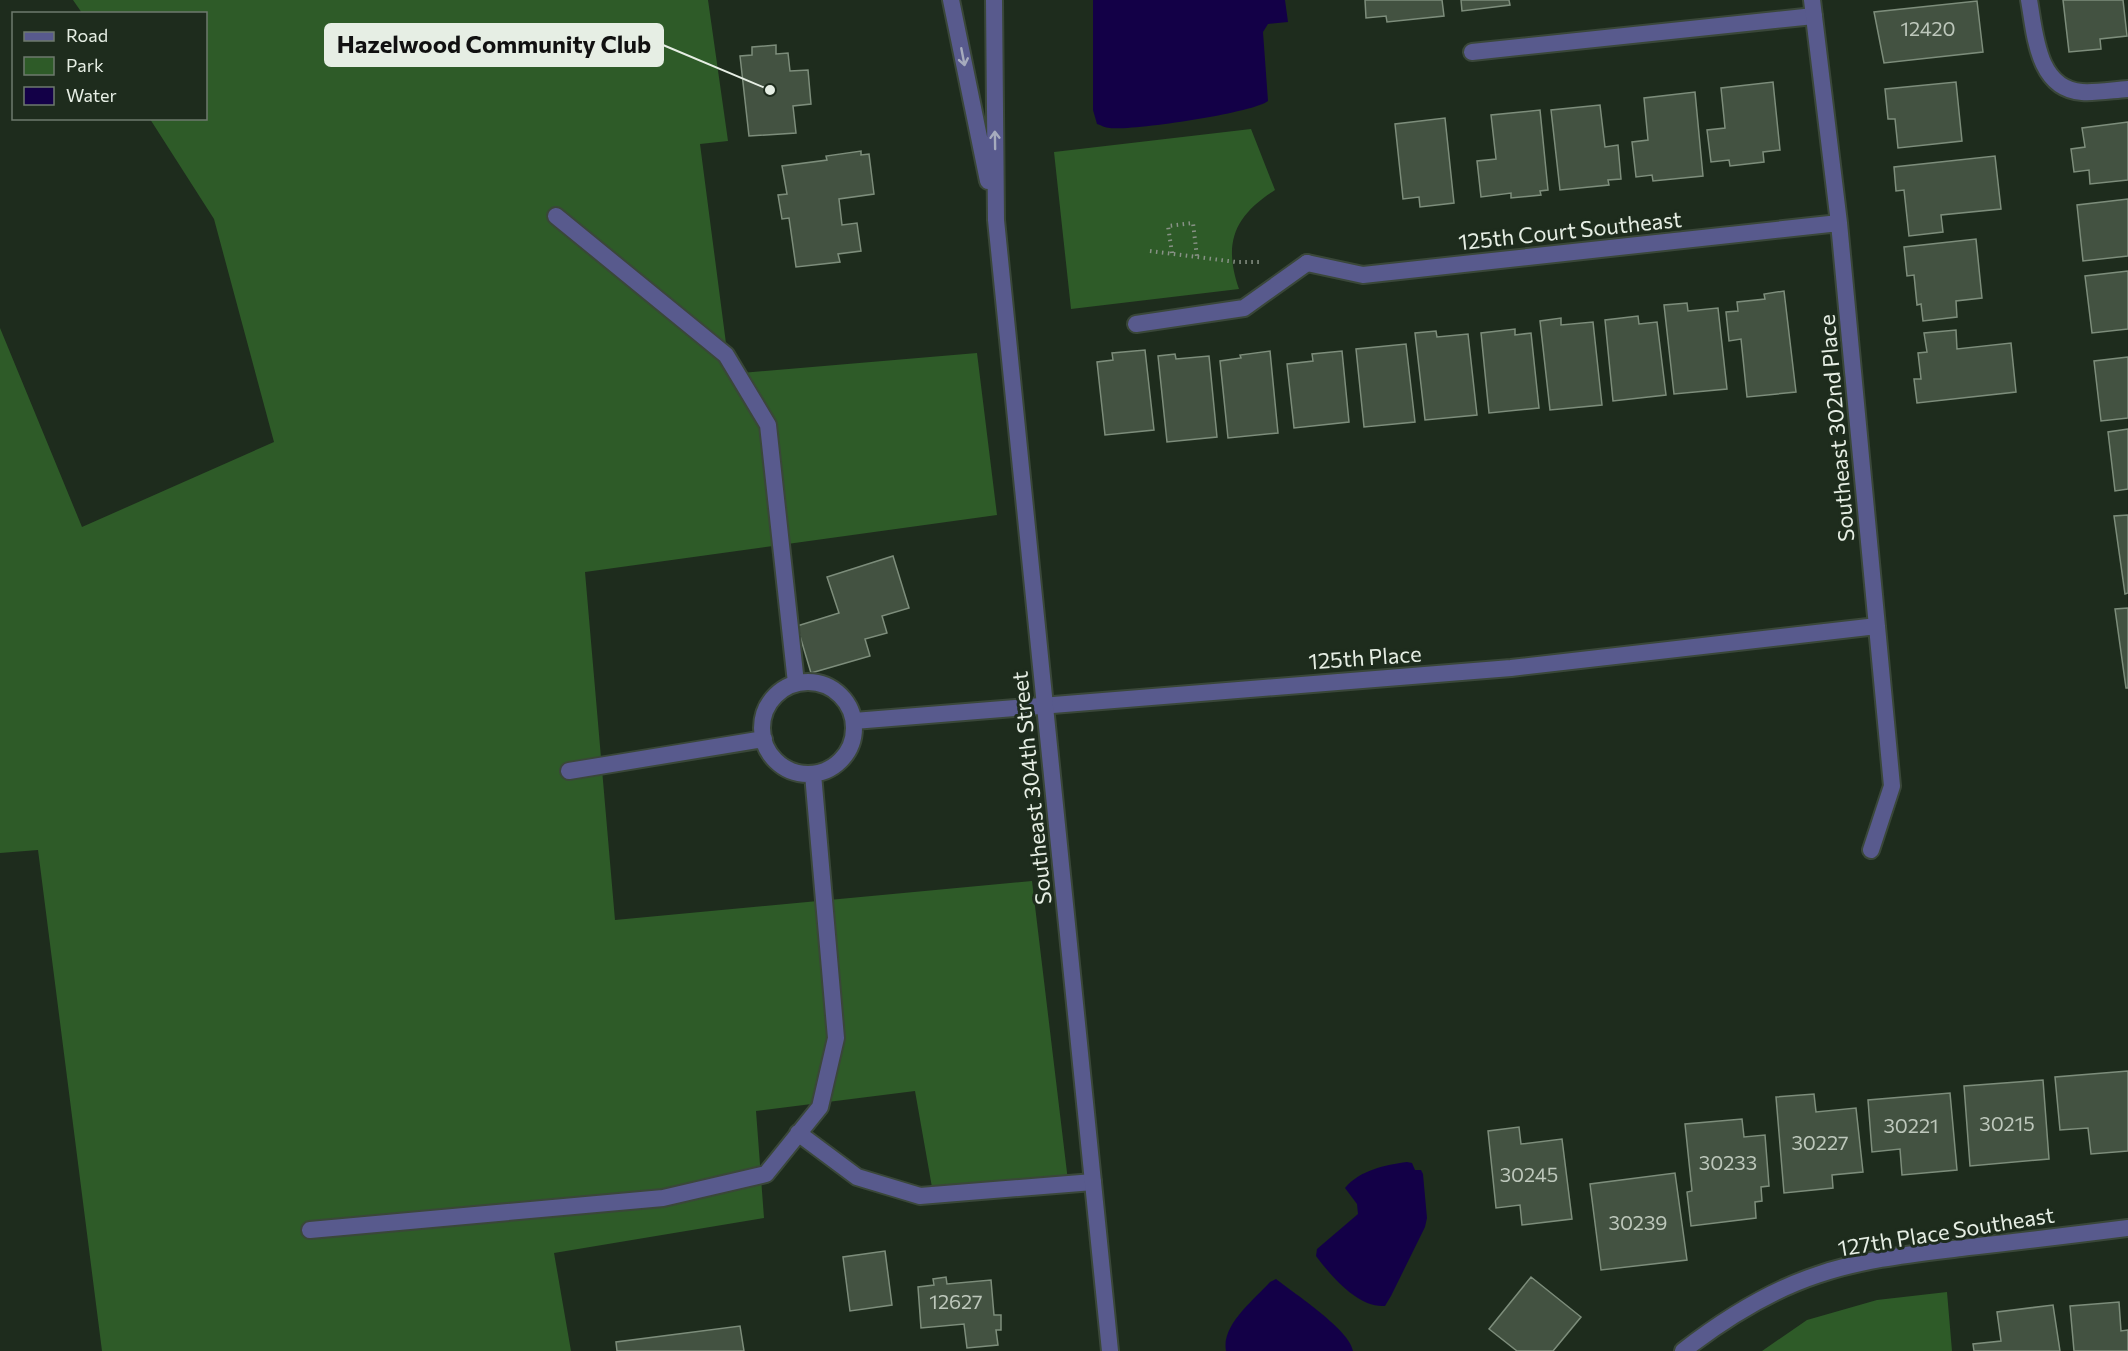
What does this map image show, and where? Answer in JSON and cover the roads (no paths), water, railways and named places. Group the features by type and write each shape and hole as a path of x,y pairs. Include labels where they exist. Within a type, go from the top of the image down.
{"street":[{"name":"Southeast 304th Street","path":"951,0 996,220"},
{"name":"Southeast 304th Street","path":"994,0 996,220 1110,1351"},
{"path":"2030,0 2038,55 2057,85 2080,93 2128,89"},
{"path":"1472,52 1813,8"},
{"name":"Southeast 302nd Place","path":"1813,8 1839,223 1892,786 1871,850"},
{"path":"556,216 726,355 768,425 796,683"},
{"name":"125th Court Southeast","path":"1136,324 1244,308 1307,263 1364,275 1839,223"},
{"name":"125th Place","path":"854,721 1511,668 1877,626"},
{"path":"811,681 826,685 840,694 849,706 854,721 854,736 849,750 840,762 828,770 813,774 799,773 785,768 773,758 764,739 764,716 770,701 781,690 796,683 811,681"},
{"path":"569,771 764,739"},
{"path":"310,1230 663,1198 766,1174 820,1107 836,1038 813,774"},
{"path":"798,1133 857,1177 920,1196 1093,1182"},
{"name":"127th Place Southeast","path":"1683,1351 1703,1335 1767,1297 1794,1284 1842,1268 1917,1254 2128,1228"}],"water":[{"path":"1093,0 1285,0 1288,22 1268,24 1263,32 1268,101 1240,111 1166,124 1108,128 1097,124 1093,110"},
{"path":"1412,1163 1415,1170 1421,1170 1423,1174 1427,1218 1425,1227 1385,1306 1375,1305 1355,1296 1337,1281 1316,1256 1317,1249 1358,1214 1357,1204 1345,1188 1351,1182 1373,1169"},
{"path":"1276,1279 1332,1323 1350,1342 1353,1351 1226,1351 1226,1341 1234,1322 1270,1282"}],"place":[{"name":"Hazelwood Community Club","path":"770,90"}]}
